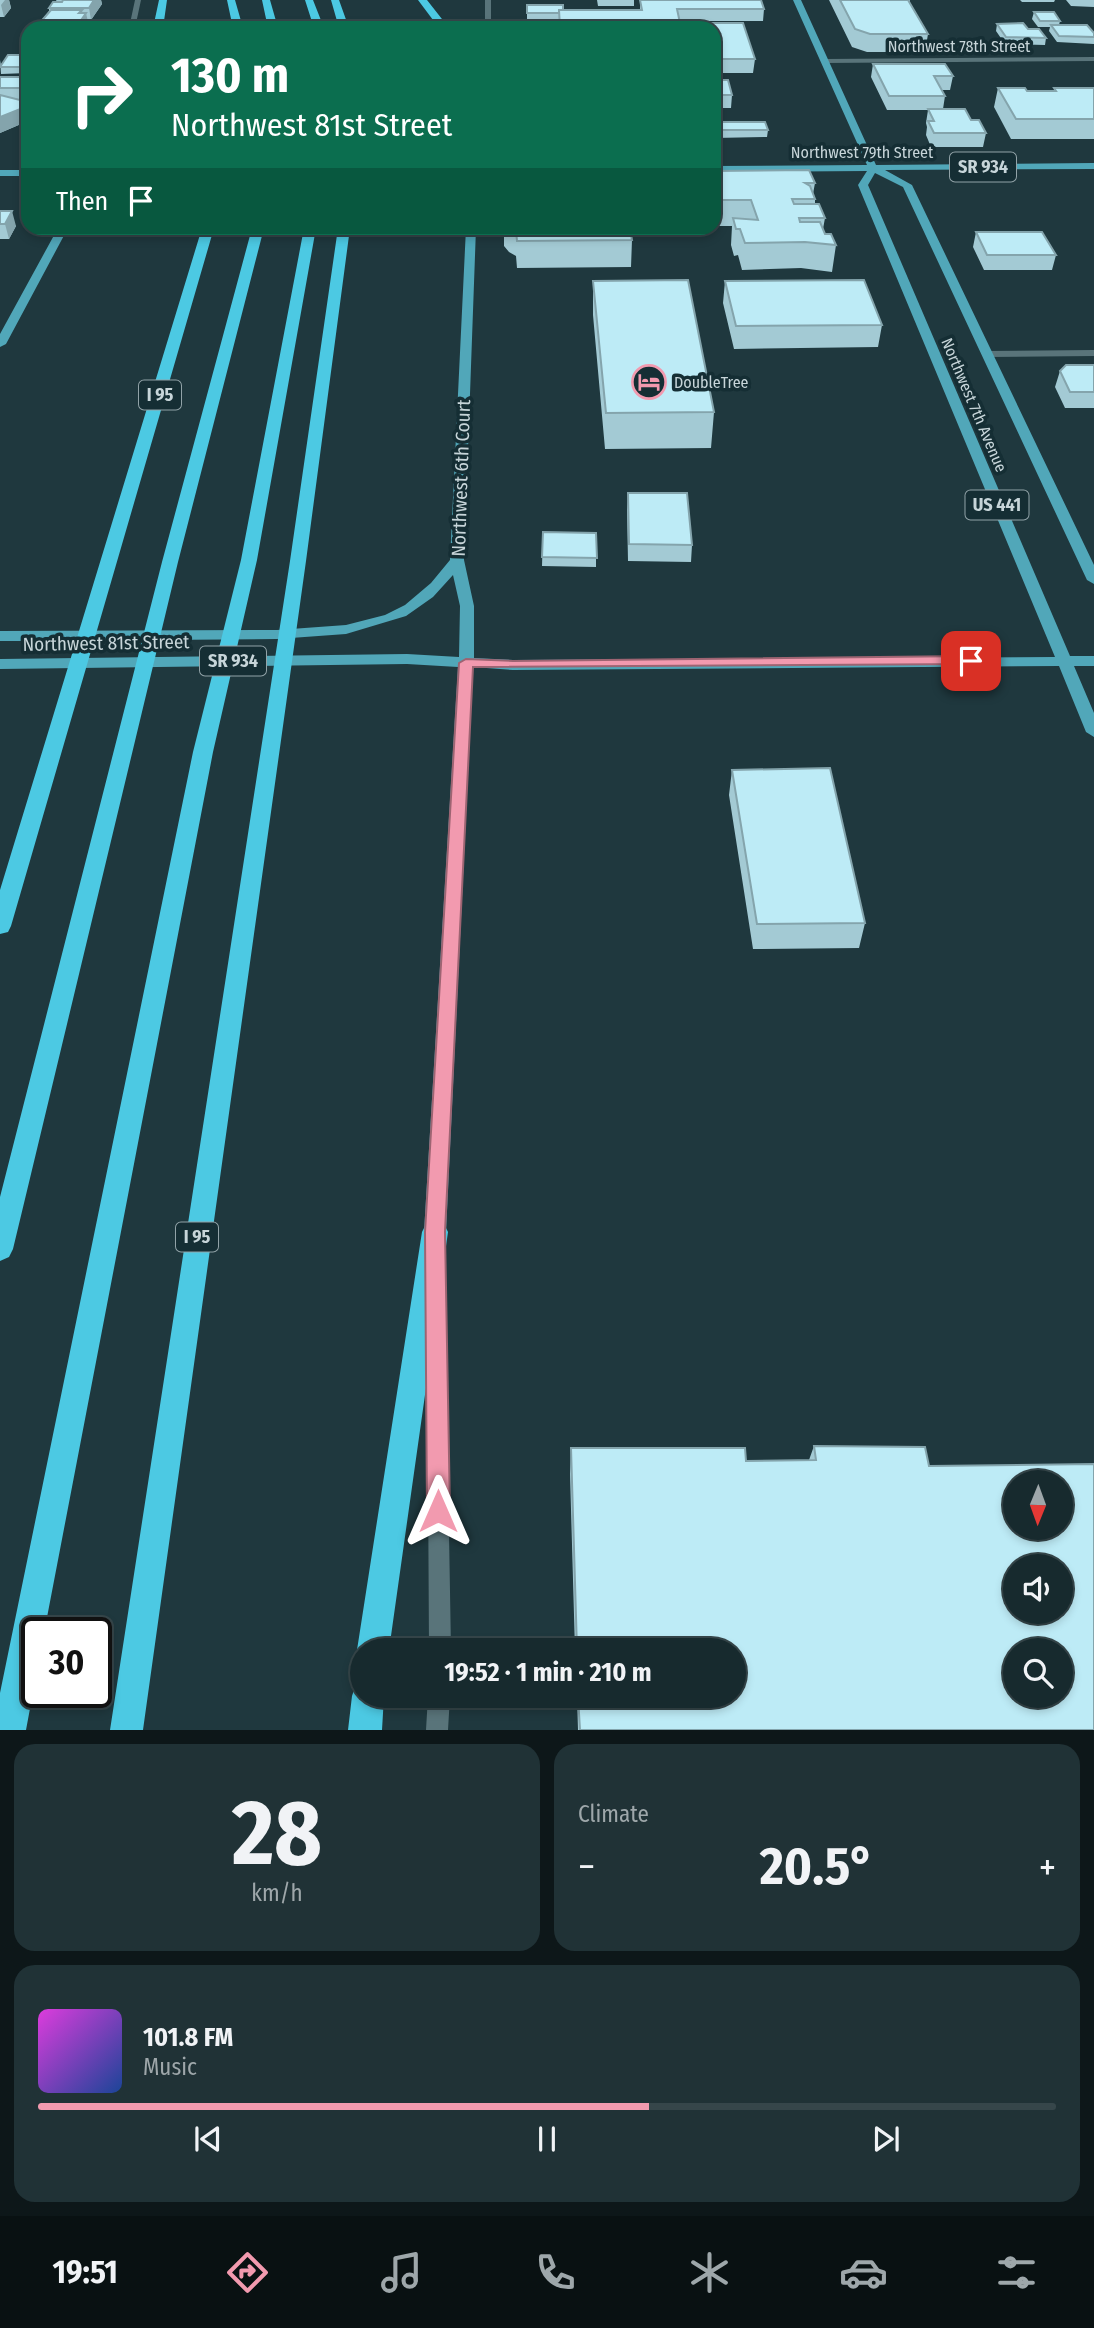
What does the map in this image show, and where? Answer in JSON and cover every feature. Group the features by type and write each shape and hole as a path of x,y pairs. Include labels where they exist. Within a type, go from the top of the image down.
{"highway":[{"path":"159,21 163,0"},
{"path":"232,0 236,21"},
{"path":"266,0 271,21"},
{"path":"309,0 316,21"},
{"path":"335,0 342,21"},
{"path":"422,0 438,21"},
{"name":"I 95","path":"0,926 206,235"},
{"path":"0,1249 170,562 256,235"},
{"path":"9,1730 203,752 248,561 309,235"},
{"name":"I 95","path":"126,1730 298,561 343,235"},
{"path":"375,1638 435,1232"},
{"path":"365,1730 367,1708"}],"main road":[{"path":"797,0 873,168"},
{"name":"Northwest 79th Street","path":"721,169 1094,166"},
{"name":"Northwest 7th Avenue","path":"1094,580 907,185 873,168 863,185 1094,732"},
{"path":"0,173 21,173"},
{"path":"0,344 59,235"},
{"name":"Northwest 6th Court","path":"435,1232 466,663 467,606 457,560 471,235"},
{"path":"0,636 294,633 349,627 388,619 411,608 445,578 457,560"},
{"name":"Northwest 81st Street","path":"0,663 407,659 466,663 1094,661"}],"street":[{"path":"134,21 138,0"},
{"path":"488,0 488,21"},
{"name":"Northwest 78th Street","path":"825,61 1094,59"},
{"path":"987,354 1094,353"},
{"name":"Northwest 6th Court","path":"435,1232 440,1638"},
{"path":"438,1730 439,1708"}],"building":[{"path":"94,0 89,8 49,8 53,2"},
{"path":"640,0 761,0 764,9 677,9 680,21 560,21 559,10 642,10"},
{"path":"840,0 908,0 928,34 870,34 855,29"},
{"path":"527,5 563,5 563,10 559,10 559,13 527,13"},
{"path":"51,10 82,10 79,13 86,13 80,21 41,21"},
{"path":"1034,12 1054,12 1060,21 1040,21"},
{"path":"721,23 743,23 755,59 721,59"},
{"path":"1023,23 1028,29 1039,29 1046,38 1006,37 997,24"},
{"path":"1051,25 1087,25 1094,37 1059,36"},
{"path":"8,55 21,55 21,67 0,67"},
{"path":"873,64 945,64 953,76 934,76 945,96 889,96"},
{"path":"0,77 21,77 21,88 0,88"},
{"path":"721,80 728,80 732,95 721,95"},
{"path":"998,88 1056,91 1054,88 1094,88 1094,119 1016,119"},
{"path":"0,95 21,100 21,109 0,117"},
{"path":"928,109 965,109 971,120 979,120 986,133 934,133 928,121 934,121"},
{"path":"721,122 765,122 768,130 721,130"},
{"path":"809,170 815,183 805,183 810,186 815,199 792,199 794,204 819,204 825,218 799,218 800,222 820,222 825,234 831,234 836,245 805,242 745,243 733,218 758,220 751,200 721,200 721,171"},
{"path":"0,211 12,211 5,224 0,224"},
{"path":"976,232 1042,232 1056,255 987,255"},
{"path":"516,235 631,235 632,240 517,241"},
{"name":"DoubleTree","path":"688,280 714,412 606,413 593,281"},
{"path":"864,280 882,325 736,326 725,281"},
{"path":"1066,365 1094,365 1094,392 1070,392 1060,371"},
{"path":"628,493 687,493 692,545 629,544"},
{"path":"543,532 596,533 597,558 542,557"},
{"path":"830,768 865,923 757,924 732,770"},
{"path":"814,1446 925,1447 929,1466 1094,1464 1094,1730 580,1730 579,1708 746,1708 746,1638 577,1638 571,1448 745,1448 746,1461 816,1460"}],"place":[{"name":"DoubleTree","path":"649,382"}],"route":[{"path":"438,1511 435,1232 466,663 513,665 971,661"}]}
